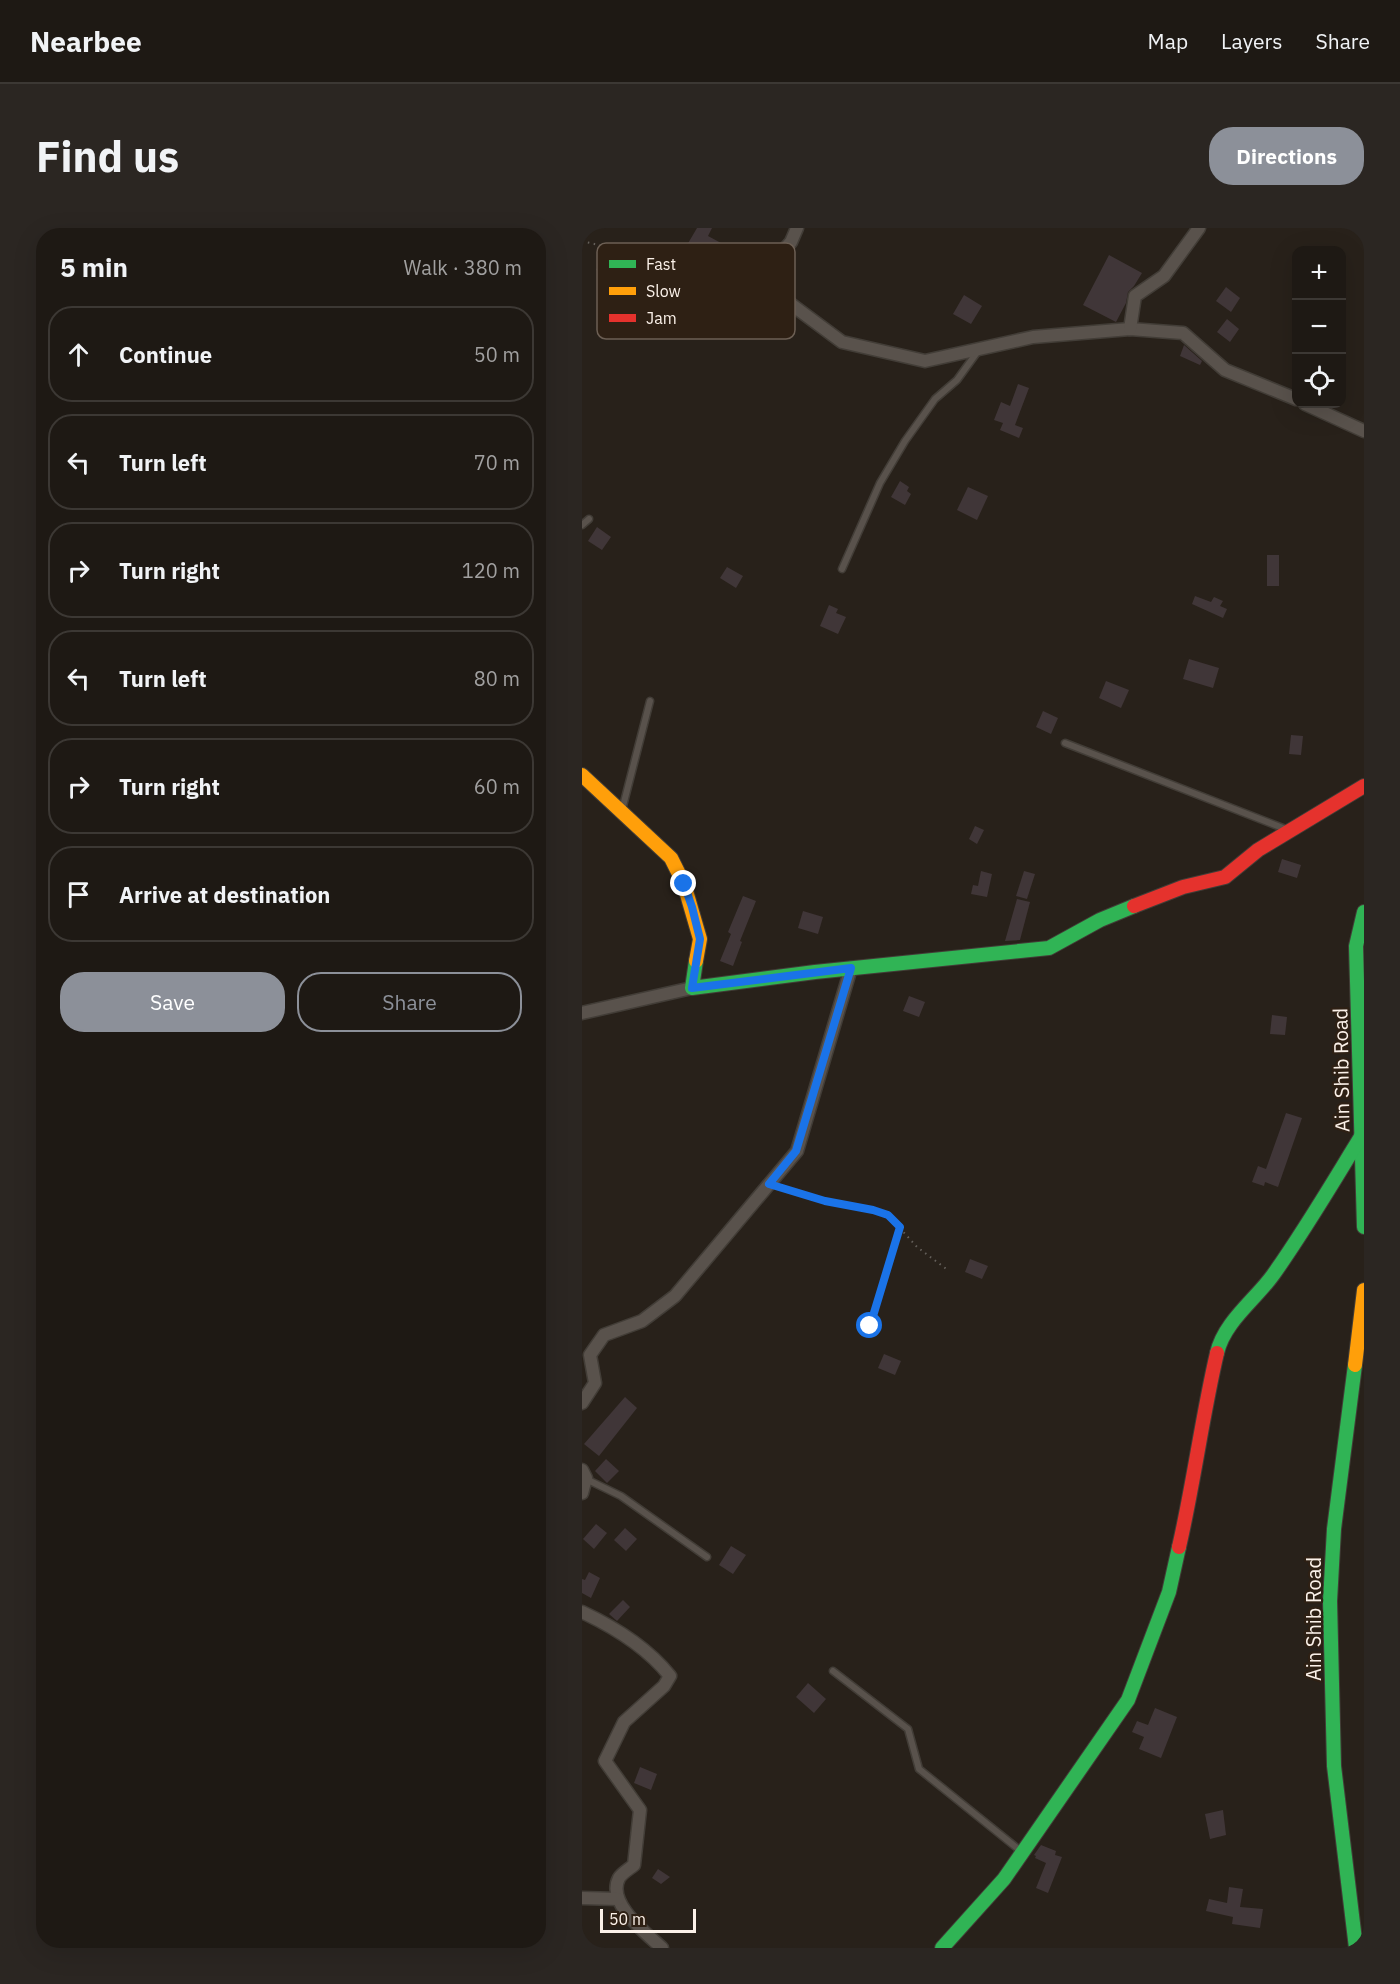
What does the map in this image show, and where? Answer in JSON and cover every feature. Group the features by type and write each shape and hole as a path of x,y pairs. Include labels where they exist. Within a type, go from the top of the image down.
{"street":[{"path":"790,243 797,228"},
{"path":"1130,329 1135,296 1164,276 1199,228"},
{"path":"795,307 842,342 925,361 1033,337 1130,329 1183,333 1226,370 1292,397"},
{"path":"1314,408 1364,431"},
{"path":"582,775 671,858 684,884 700,939 692,988"},
{"path":"582,1013 692,988 851,968 1049,948 1100,920 1183,887 1225,877 1257,850 1364,786"},
{"name":"Ain Shib Road","path":"1364,912 1356,946 1364,1227"},
{"path":"582,1403 595,1383 590,1355 604,1335 642,1321 675,1296 796,1151 851,968"},
{"path":"942,1948 1004,1879 1128,1700 1168,1592 1190,1500 1204,1410 1221,1336 1267,1283 1301,1235 1362,1135"},
{"name":"Ain Shib Road","path":"1356,1948 1334,1766 1330,1601 1334,1529 1364,1290"},
{"path":"582,1493 584,1474"},
{"path":"582,1612 610,1624 660,1663 670,1676 664,1686 624,1722 605,1761 640,1810 634,1865 620,1877 615,1891 634,1922 662,1948"},
{"path":"582,1898 618,1899"}],"lane":[{"path":"842,569 880,483 905,441 935,399 957,380 980,348"},
{"path":"582,525 589,519"},
{"path":"621,813 650,701"},
{"path":"1065,743 1291,831"},
{"path":"584,1474 707,1557"},
{"path":"833,1671 908,1729 919,1768 1022,1852"}],"path":[{"path":"582,241 597,245"},
{"path":"769,1184 825,1201 888,1215 917,1247 949,1271"},
{"path":"870,1326 900,1227"}],"building":[{"path":"697,228 712,228 708,236 721,243 688,243"},
{"path":"1109,255 1142,273 1128,292 1126,303 1116,322 1083,305"},
{"path":"1226,287 1240,298 1231,312 1216,301"},
{"path":"964,295 982,306 971,324 953,314"},
{"path":"1227,319 1239,329 1230,342 1217,332"},
{"path":"1184,345 1202,361 1200,365 1180,356"},
{"path":"1018,384 1029,388 1015,425 1023,428 1019,438 1000,430 1003,423 994,420 1001,402 1010,406"},
{"path":"900,481 909,487 907,491 911,494 905,505 891,497"},
{"path":"968,487 988,496 977,520 957,510"},
{"path":"597,527 611,537 602,550 588,541"},
{"path":"1267,555 1279,555 1279,586 1267,586"},
{"path":"727,567 743,576 736,588 720,578"},
{"path":"1195,596 1211,602 1214,597 1223,601 1220,606 1227,609 1223,618 1192,604"},
{"path":"829,605 838,609 836,613 846,617 838,634 820,626"},
{"path":"1189,659 1219,668 1213,688 1183,679"},
{"path":"1106,681 1129,690 1121,708 1099,698"},
{"path":"1043,711 1058,718 1051,734 1036,727"},
{"path":"1291,735 1303,736 1301,755 1289,754"},
{"path":"975,826 984,830 977,844 969,839"},
{"path":"1282,859 1301,865 1297,878 1278,872"},
{"path":"981,871 992,874 987,897 971,894 973,885 978,886"},
{"path":"1024,871 1035,874 1027,899 1016,896"},
{"path":"743,896 756,901 733,966 720,961 731,934 728,932"},
{"path":"1017,899 1030,902 1020,940 1005,941"},
{"path":"803,911 823,917 818,934 798,928"},
{"path":"909,996 925,1002 919,1017 903,1011"},
{"path":"1272,1015 1287,1017 1285,1035 1270,1034"},
{"path":"1286,1113 1302,1118 1278,1187 1265,1182 1264,1186 1252,1182 1258,1166 1266,1169"},
{"path":"970,1259 988,1266 982,1279 965,1272"},
{"path":"884,1354 901,1361 895,1375 878,1368"},
{"path":"625,1397 637,1408 599,1456 584,1444"},
{"path":"606,1459 619,1471 607,1483 595,1471"},
{"path":"596,1524 607,1533 594,1549 583,1539"},
{"path":"625,1528 637,1539 626,1551 614,1540"},
{"path":"731,1546 746,1555 733,1574 719,1565"},
{"path":"589,1572 600,1578 591,1598 582,1593 582,1579 585,1580"},
{"path":"623,1600 630,1607 617,1621 609,1614"},
{"path":"808,1683 826,1699 814,1713 796,1697"},
{"path":"1155,1708 1177,1717 1161,1758 1139,1749 1144,1737 1132,1732 1137,1721 1148,1725"},
{"path":"640,1767 657,1774 651,1790 634,1783"},
{"path":"1223,1810 1226,1835 1210,1839 1205,1814"},
{"path":"1041,1845 1056,1851 1055,1855 1062,1857 1048,1893 1036,1888 1046,1863 1035,1858 1034,1855"},
{"path":"658,1869 670,1877 661,1884 652,1878"},
{"path":"1229,1887 1243,1889 1240,1907 1263,1909 1260,1928 1232,1924 1233,1917 1206,1911 1209,1899 1227,1903"}],"traffic: fast":[{"path":"696,961 692,988 815,972 1049,948 1100,920 1134,906"},
{"path":"1364,912 1356,946 1364,1227"},
{"path":"1217,1353 1226,1331 1285,1258 1362,1135"},
{"path":"1355,1365 1334,1529 1330,1601 1334,1766 1356,1948"},
{"path":"942,1948 1004,1879 1128,1700 1169,1592 1179,1547"}],"traffic: slow":[{"path":"582,775 671,858 684,884 700,939 696,961"},
{"path":"1355,1365 1364,1290"}],"traffic: jam":[{"path":"1134,906 1183,887 1225,877 1258,850 1364,786"},
{"path":"1179,1547 1217,1353"}],"route":[{"path":"684,884 700,939 692,988 851,968 796,1151 769,1184 825,1201 873,1210 888,1215 900,1227 870,1326"}]}
